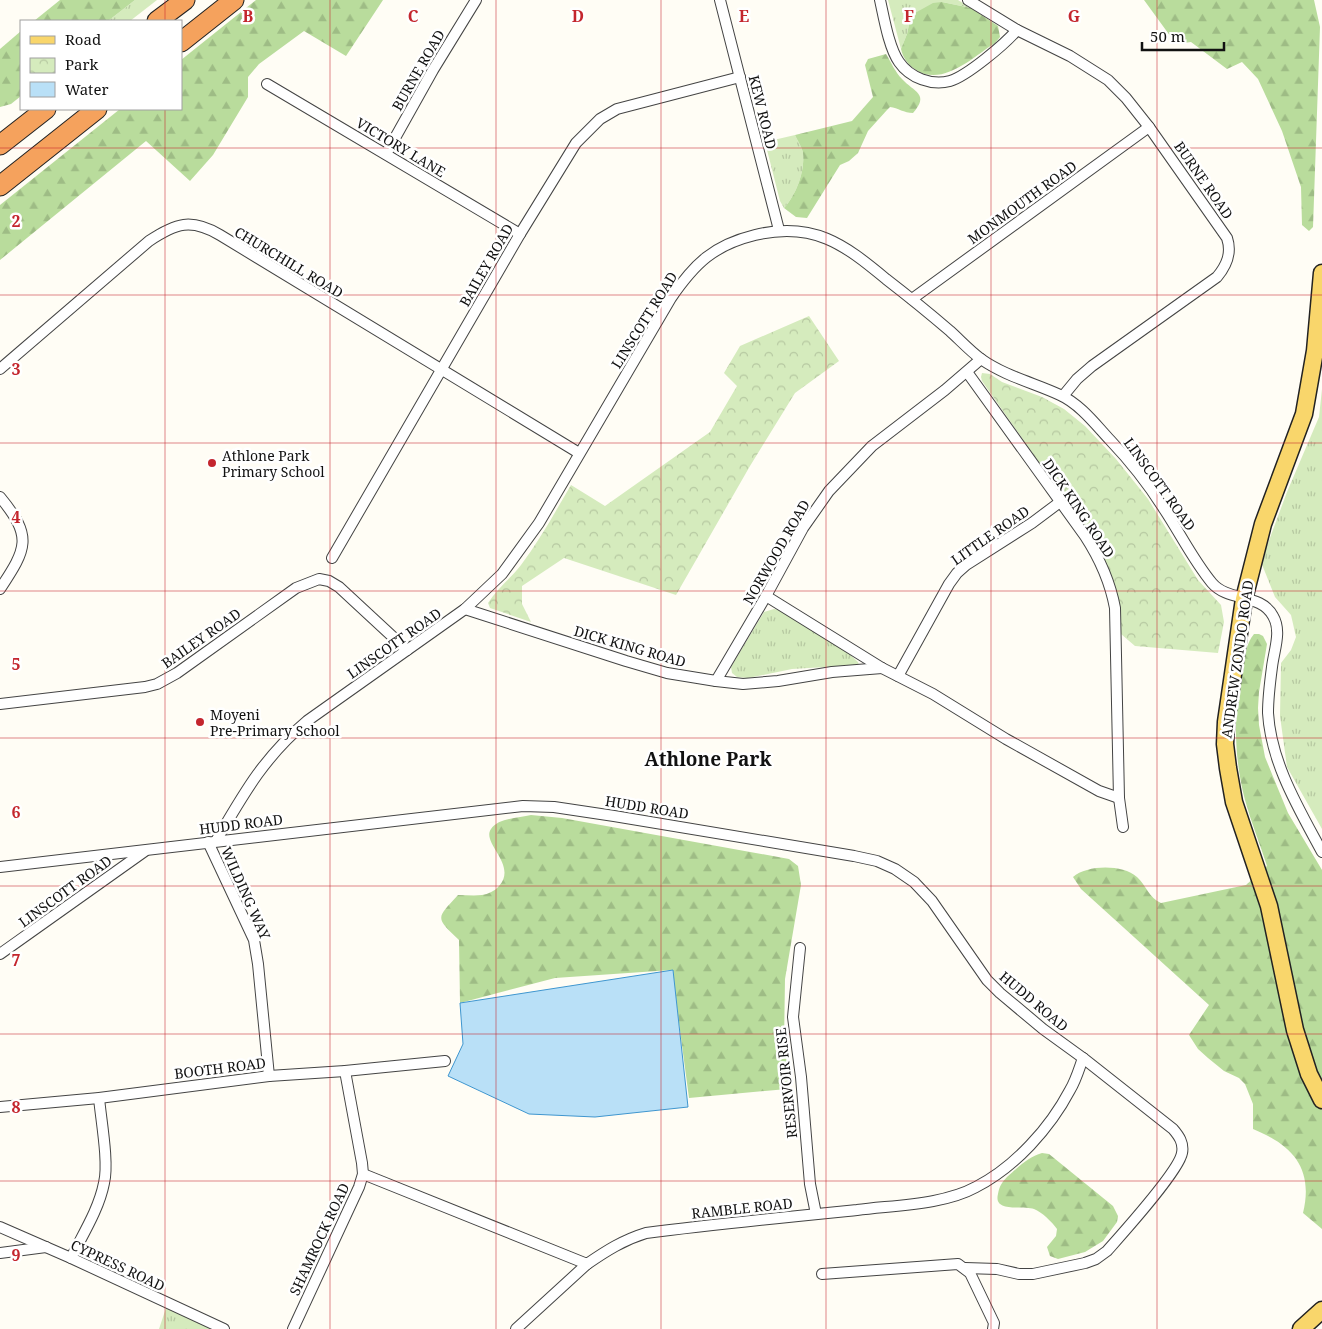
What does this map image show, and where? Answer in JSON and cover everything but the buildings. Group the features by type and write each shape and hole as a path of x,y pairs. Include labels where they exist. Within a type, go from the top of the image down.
{"highway":[{"path":"158,20 185,0"},
{"path":"182,41 234,0"},
{"path":"0,145 45,110"},
{"path":"0,186 96,110"}],"main road":[{"name":"ANDREW ZONDO ROAD","path":"1322,273 1315,351 1304,414 1263,524 1244,599 1226,722 1228,768 1234,802 1269,906 1295,1030 1309,1074 1322,1100"},
{"path":"1301,1329 1322,1310"}],"street":[{"name":"BURNE ROAD","path":"386,154 433,70 476,0"},
{"name":"KEW ROAD","path":"720,0 779,230"},
{"path":"880,0 892,46 898,61 908,73 922,80 938,83 951,81 1003,45 1017,30"},
{"name":"BURNE ROAD","path":"968,0 1017,30 1070,56 1108,80 1126,98 1149,127 1228,238 1230,247 1229,257 1217,277 1092,366 1077,379 1063,396"},
{"name":"BAILEY ROAD","path":"332,558 520,234 576,143 600,120 617,109 740,77"},
{"name":"VICTORY LANE","path":"267,84 520,234"},
{"name":"MONMOUTH ROAD","path":"912,299 1149,127"},
{"name":"CHURCHILL ROAD","path":"0,369 149,241 166,229 182,224 206,227 579,453"},
{"name":"LINSCOTT ROAD","path":"212,841 260,769 288,737 306,721 465,609 488,589 515,558 539,523 671,298 692,269 724,246 746,237 779,230 796,231 818,236 839,244 861,258 912,299 980,359 1003,372 1063,396 1078,408 1112,442 1141,476 1213,585 1227,594 1261,603 1271,612 1277,623 1268,714 1273,739 1282,771 1322,852"},
{"name":"NORWOOD ROAD","path":"716,681 803,528 834,486 872,446 967,372 980,359"},
{"name":"DICK KING ROAD","path":"967,372 981,389 1097,555 1112,592 1115,608 1119,798 1123,827"},
{"path":"0,497 16,518 21,527 23,538 22,551 0,590"},
{"name":"LITTLE ROAD","path":"898,676 957,573 1060,502"},
{"name":"BAILEY ROAD","path":"0,704 145,688 157,684 178,673 296,588 319,579 329,581 339,587 407,650"},
{"path":"766,596 882,668 933,694 999,735 1099,791 1119,798"},
{"name":"DICK KING ROAD","path":"465,609 626,662 667,673 716,681 743,684 778,681 832,672 882,668"},
{"name":"HUDD ROAD","path":"0,867 457,812 523,806 540,806 623,817 877,861 895,869 914,882 932,901 987,980 1018,1009 1173,1129 1180,1137 1183,1146 1180,1162 1113,1245 1096,1259 1085,1264 1033,1274 1019,1274 997,1269 964,1268"},
{"name":"WILDING WAY","path":"212,841 254,940 269,1076"},
{"name":"LINSCOTT ROAD","path":"0,954 145,850"},
{"name":"RESERVOIR RISE","path":"800,948 793,1017 801,1077 809,1174 816,1214"},
{"name":"RAMBLE ROAD","path":"516,1329 587,1264 625,1240 646,1233 943,1199 976,1187 1012,1162 1048,1124 1071,1089 1083,1058"},
{"name":"BOOTH ROAD","path":"0,1107 99,1098 269,1076 445,1061"},
{"name":"SHAMROCK ROAD","path":"293,1329 359,1187 362,1174 362,1163 345,1071"},
{"path":"71,1258 95,1210 104,1183 105,1161 99,1098"},
{"path":"362,1174 587,1264"},
{"name":"CYPRESS ROAD","path":"0,1227 224,1329"},
{"path":"0,1252 47,1247"},
{"path":"822,1274 958,1264 970,1272 994,1323 993,1329"}],"green space":[{"path":"60,0 135,0 109,20 35,20"},
{"path":"135,0 157,0 131,20 109,20"},
{"path":"256,0 383,0 346,56 304,31 259,64 248,77 248,97 213,155 190,181 146,141 0,260 0,205 119,110 182,110 182,59"},
{"path":"888,0 958,0 971,8 942,2 910,20 901,49"},
{"path":"1144,0 1314,0 1320,27 1313,227 1309,231 1302,225 1301,187 1282,131 1258,79 1242,62 1227,69 1191,42 1176,44"},
{"path":"942,2 971,8 998,26 1000,37 995,43 947,73 937,75 926,74 911,66 901,49 910,20 915,13 933,3"},
{"path":"20,32 20,97 11,104 0,107 0,49"},
{"path":"886,54 895,70 920,97 918,107 913,113 890,107 868,131 858,153 849,161 840,165 807,218 796,217 784,208 796,190 803,168 803,153 795,135 852,121 873,97 865,65 868,59"},
{"path":"795,135 803,153 803,168 796,190 784,208 780,201 765,142"},
{"path":"809,316 839,361 795,393 750,466 676,595 564,558 522,586 522,604 531,622 490,608 488,603 528,555 571,485 605,506 710,432 737,386 724,373 740,346"},
{"path":"982,373 990,374 1002,382 1042,397 1064,409 1085,426 1116,459 1148,499 1198,580 1221,605 1224,622 1218,653 1135,646 1121,634 1115,588 1096,544 982,381"},
{"path":"1322,389 1322,829 1287,767 1280,716 1281,663 1291,650 1296,637 1291,615 1275,597 1261,562 1287,492 1319,417"},
{"path":"774,609 780,610 842,647 859,665 792,669 748,678 737,677 732,673 731,667 764,612"},
{"path":"1254,634 1263,636 1267,644 1258,708 1265,757 1288,813 1322,870 1322,1229 1303,1213 1306,1197 1305,1183 1297,1160 1279,1143 1253,1129 1253,1104 1245,1084 1208,1058 1198,1049 1189,1035 1209,1005 1081,889 1073,877 1095,868 1123,870 1137,877 1153,898 1161,903 1246,885 1267,866 1241,784 1236,735 1239,686 1246,651"},
{"path":"531,815 562,818 789,859 798,866 801,885 785,979 784,1044 790,1082 787,1089 689,1098 672,970 555,978 460,1003 459,940 442,922 442,914 458,895 484,895 499,886 504,878 504,870 489,835 491,829 494,825 509,819"},
{"path":"1042,1153 1049,1154 1113,1206 1118,1216 1117,1222 1103,1241 1085,1252 1058,1259 1050,1256 1047,1247 1056,1236 1057,1229 1052,1223 1037,1210 1004,1206 998,1200 999,1189 1005,1179 1027,1160"},
{"path":"166,1308 212,1329 159,1329"}],"water":[{"path":"673,970 688,1107 595,1117 529,1114 448,1076 463,1044 460,1003"}],"place":[{"name":"Athlone Park Primary School","path":"212,463"},
{"name":"Moyeni Pre-Primary School","path":"200,722"}],"district":[{"name":"Athlone Park","path":"708,759"}]}
